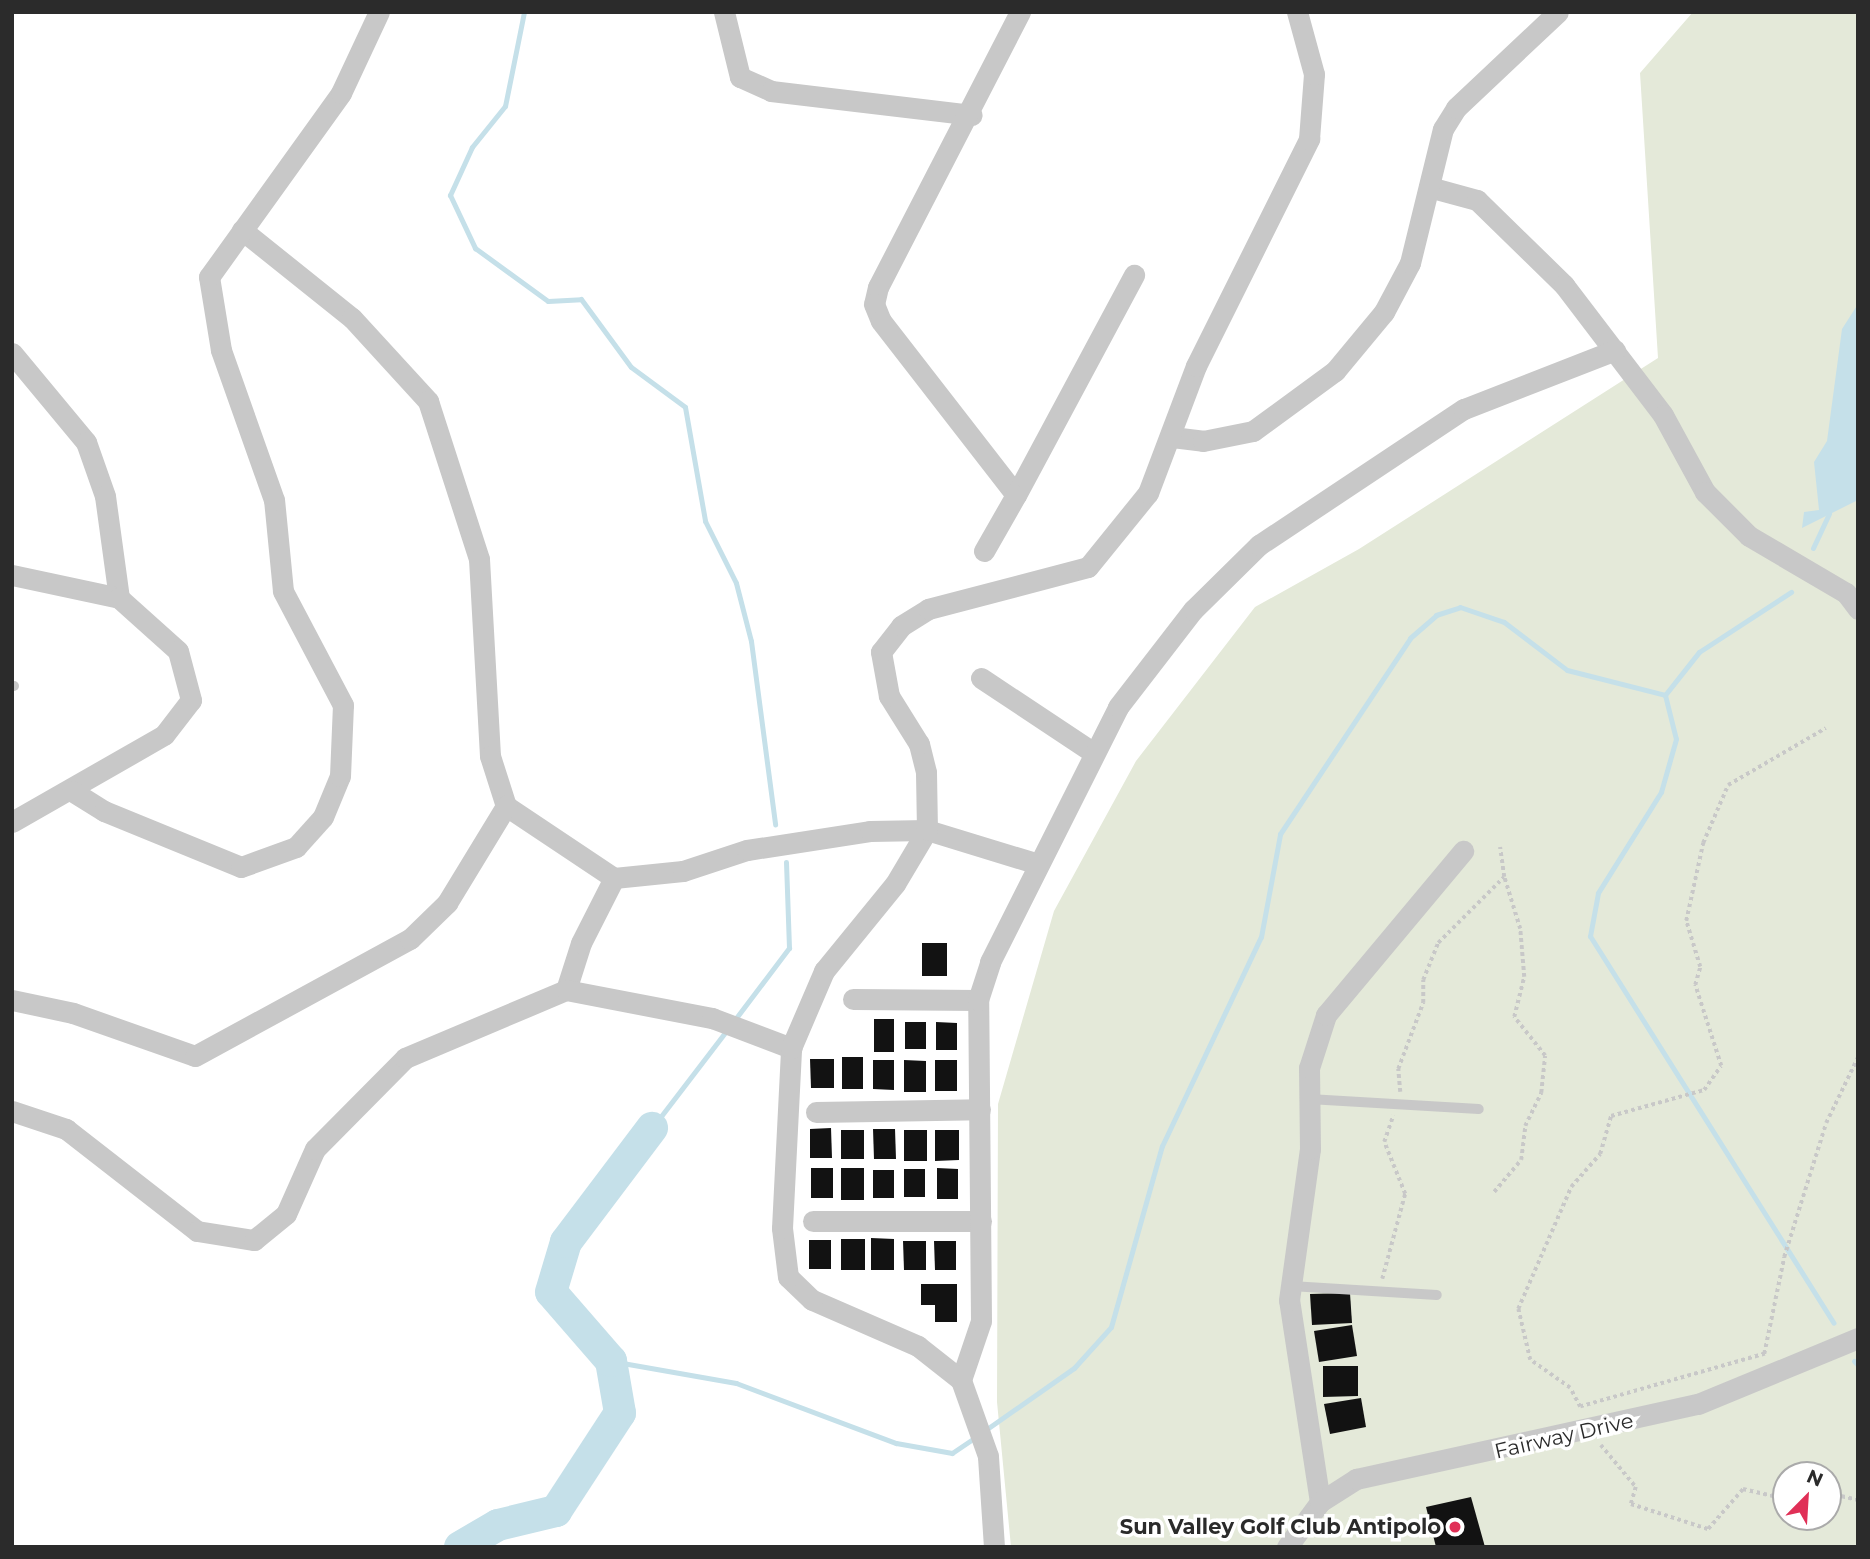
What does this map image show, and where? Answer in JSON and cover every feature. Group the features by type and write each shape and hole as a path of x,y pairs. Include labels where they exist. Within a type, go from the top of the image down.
{"street":[{"path":"72,791 104,811 241,867 296,847 323,817 340,775 343,705 284,591 274,500 211,308 209,277 341,93 379,12"},
{"path":"724,12 740,77 771,91 972,115"},
{"path":"1016,495 874,303 972,115 1020,12"},
{"path":"994,1547 988,1456 979,1424 961,1380 918,1346 812,1300 788,1276 782,1228 791,1048 824,971 901,875 926,831 930,804 919,744 881,670 891,638 928,609 1088,567 1148,493 1172,437 1196,366 1309,139 1314,74 1297,12"},
{"path":"1172,437 1203,441 1253,431 1335,371 1384,312 1410,263 1443,130 1456,108 1558,12"},
{"path":"1429,187 1477,200 1564,285 1663,415 1705,492 1749,536 1854,596"},
{"path":"242,230 352,318 428,401 479,559 490,756 506,806 614,878 683,871 788,844 926,831 1038,864"},
{"path":"984,551 1134,275"},
{"path":"961,1380 981,1321 978,1000 1091,751 1193,610 1259,545 1464,409 1615,350"},
{"path":"12,353 86,442 106,496 119,598"},
{"path":"12,575 119,598 178,652 191,700 164,735 72,791 12,822"},
{"path":"981,678 1091,751"},
{"path":"12,1000 73,1013 195,1056 411,939 447,903 506,806"},
{"path":"1320,1502 1291,1286 1310,1149 1309,1068 1326,1014 1463,851"},
{"path":"566,990 581,943 614,878"},
{"path":"12,1111 66,1129 197,1231 254,1240 286,1214 315,1149 405,1058 566,990 712,1018 791,1048"},
{"path":"853,999 978,1000"},
{"path":"816,1112 981,1109"},
{"path":"813,1221 981,1221"},
{"name":"Fairway Drive","path":"1287,1547 1320,1502 1356,1479 1698,1404 1858,1338"}],"lane":[{"path":"1309,1099 1479,1109"},
{"path":"1291,1286 1437,1295"}],"path":[{"path":"1776,1350 1580,1407 1570,1388 1530,1360 1517,1309 1571,1187 1600,1154 1611,1116 1704,1090 1721,1066 1695,985 1700,967 1686,921 1703,843 1728,785 1826,728"},
{"path":"1494,1192 1521,1160 1525,1126 1541,1093 1545,1056 1514,1017 1524,977 1520,929 1503,877 1500,847"},
{"path":"1379,1287 1405,1194 1384,1142 1400,1094 1398,1069 1423,1003 1423,980 1438,943 1503,877"},
{"path":"1764,1354 1784,1257 1826,1123 1858,1056"},
{"path":"1593,1436 1636,1487 1631,1504 1708,1529 1743,1489 1772,1496"}],"green space":[{"path":"1693,12 1858,12 1858,1547 1011,1547 997,1402 998,1104 1054,911 1136,761 1255,607 1359,549 1658,358 1640,73"}],"water":[{"path":"1858,304 1858,500 1802,528 1804,512 1819,510 1814,462 1827,441 1842,329"}],"building":[{"path":"922,943 947,943 947,976 922,976"},
{"path":"874,1019 894,1019 894,1052 874,1052"},
{"path":"905,1022 926,1022 926,1049 905,1049"},
{"path":"936,1022 957,1023 957,1050 936,1050"},
{"path":"842,1057 863,1057 863,1089 842,1089"},
{"path":"810,1059 834,1059 834,1088 811,1088"},
{"path":"873,1060 894,1060 894,1090 873,1089"},
{"path":"904,1060 926,1061 926,1092 904,1092"},
{"path":"935,1060 957,1060 957,1091 935,1091"},
{"path":"831,1128 832,1158 810,1158 810,1129"},
{"path":"873,1129 895,1129 896,1159 874,1159"},
{"path":"841,1130 864,1130 864,1159 841,1159"},
{"path":"904,1130 927,1130 927,1161 904,1161"},
{"path":"935,1130 959,1130 959,1160 935,1161"},
{"path":"811,1168 833,1168 833,1198 811,1198"},
{"path":"841,1168 864,1168 864,1200 841,1200"},
{"path":"937,1168 958,1169 958,1199 937,1199"},
{"path":"904,1169 925,1169 925,1197 904,1197"},
{"path":"873,1170 894,1170 894,1198 873,1198"},
{"path":"871,1238 894,1239 894,1270 871,1270"},
{"path":"841,1239 865,1239 865,1270 841,1270"},
{"path":"809,1240 831,1240 831,1269 809,1269"},
{"path":"903,1241 926,1241 926,1270 904,1270"},
{"path":"934,1241 956,1241 956,1270 935,1270"},
{"path":"921,1284 957,1284 957,1322 935,1322 935,1305 921,1305"},
{"path":"1350,1293 1352,1323 1312,1325 1310,1294"},
{"path":"1352,1325 1357,1356 1319,1362 1314,1331"},
{"path":"1323,1366 1358,1366 1358,1396 1323,1397"},
{"path":"1361,1398 1366,1427 1330,1434 1324,1404"},
{"name":"Sun Valley Golf Club Antipolo","path":"1471,1497 1485,1547 1436,1547 1426,1507"}],"waterway":[{"path":"524,12 505,106 472,147 450,195 475,248 548,301 581,299 631,367 685,407 705,521 736,583 751,641 775,824"},
{"path":"1813,548 1829,514"},
{"path":"1665,695 1699,652 1791,592"},
{"path":"984,1431 1074,1368 1111,1327 1162,1146 1261,937 1280,834 1410,638 1436,615 1460,607 1504,622 1567,670 1665,695"},
{"path":"1665,695 1676,739 1661,792 1598,893 1590,936 1834,1323"},
{"path":"733,1022 789,948 786,862"},
{"path":"652,1128 727,1030"},
{"path":"460,1547 498,1525 556,1511 620,1413 611,1361 551,1292 566,1242 652,1128"},
{"path":"611,1361 736,1383 896,1443 952,1453 976,1437"},
{"path":"1854,1361 1858,1365"}],"place":[{"name":"Sun Valley Golf Club Antipolo","path":"1455,1527"}]}
